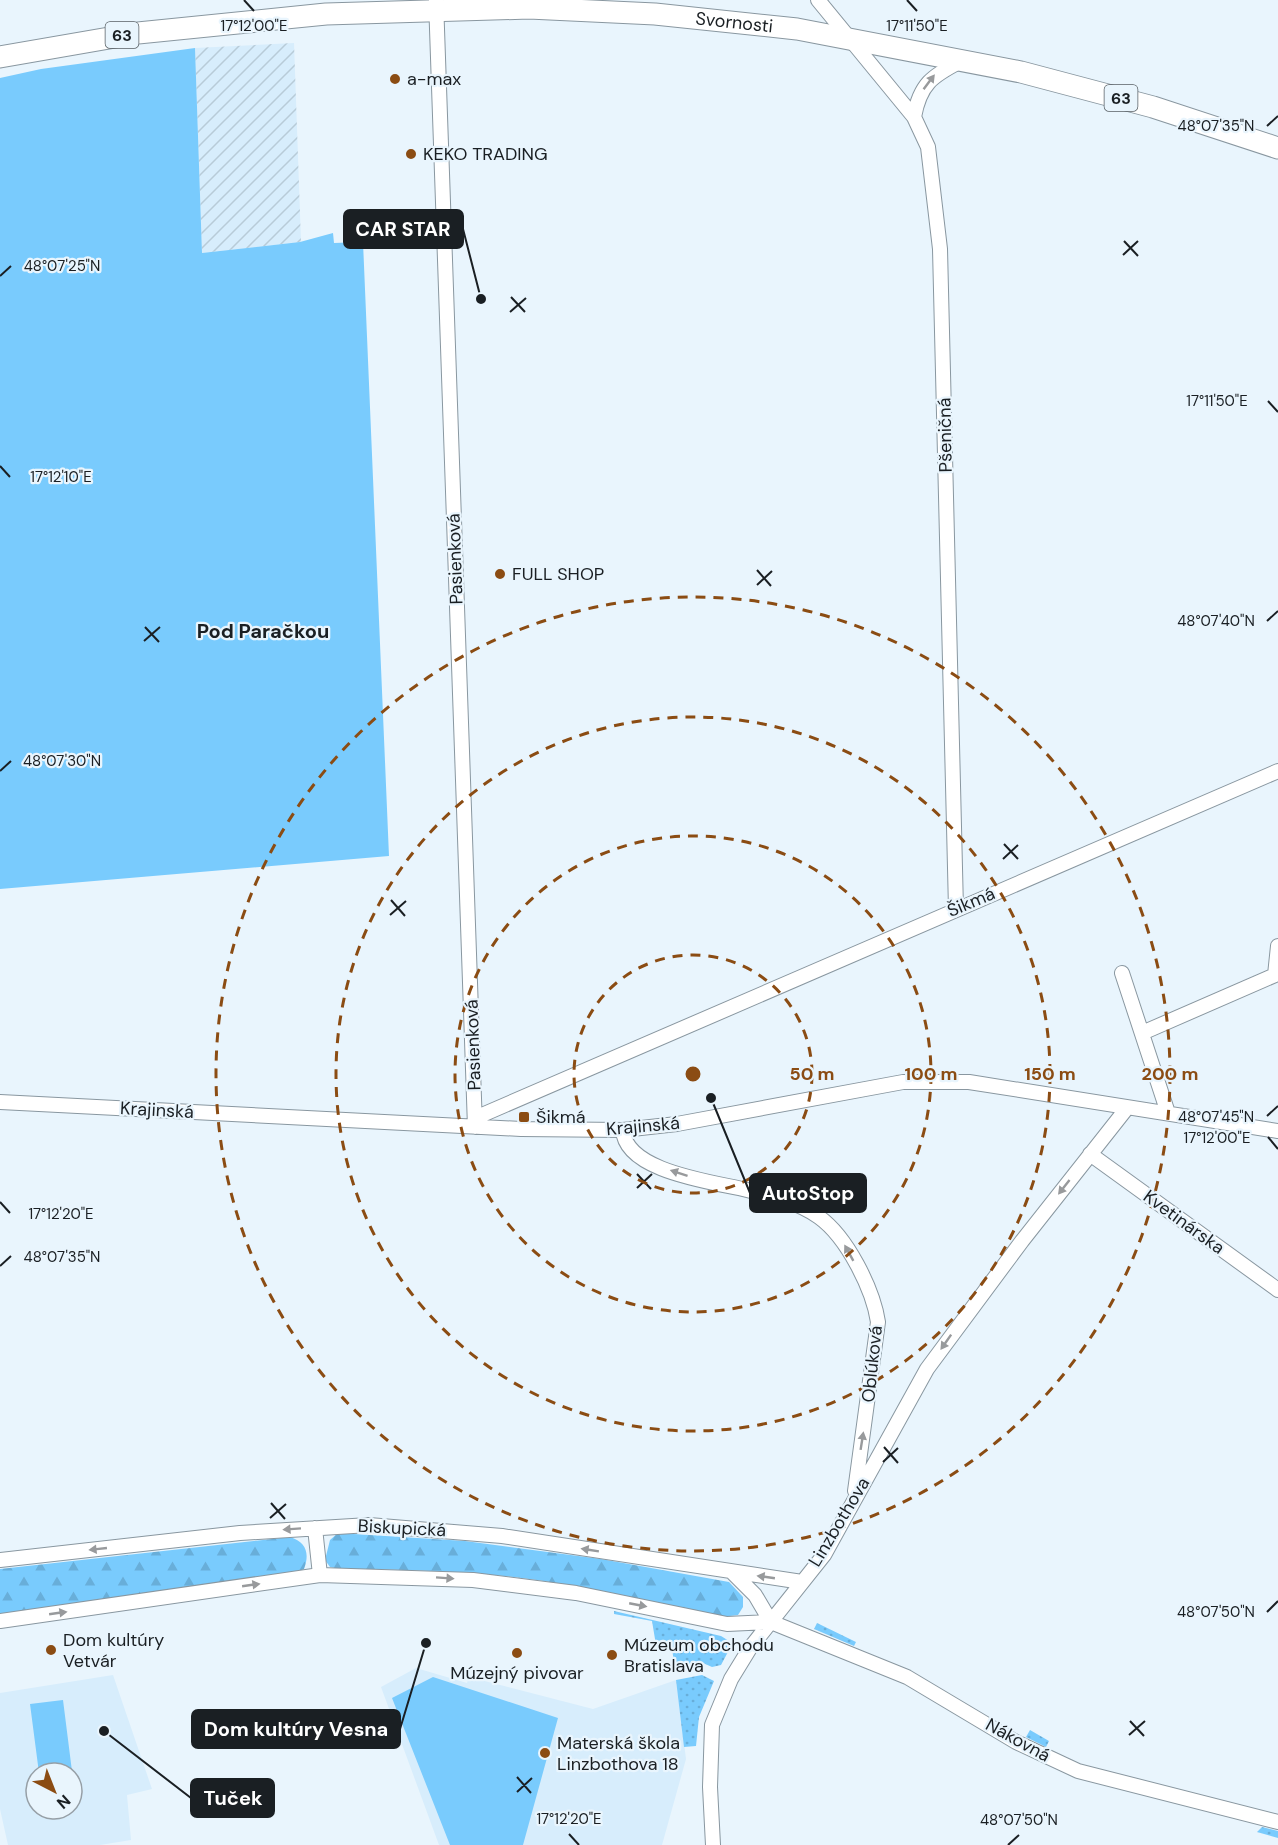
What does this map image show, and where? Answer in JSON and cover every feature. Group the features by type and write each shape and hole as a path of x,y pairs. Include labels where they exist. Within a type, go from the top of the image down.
{"main road":[{"name":"Svornosti","path":"0,57 120,36 226,23 436,5 645,13 796,29 1021,72 1117,97 1278,148"}],"street":[{"name":"Pšeničná","path":"818,0 914,117 928,147 940,249 956,909"},
{"name":"Pasienková","path":"436,5 475,1122"},
{"path":"914,117 918,99 933,75 961,61"},
{"name":"Šikmá","path":"475,1122 956,909 1278,771"},
{"path":"1142,1033 1275,975 1278,946"},
{"path":"1122,974 1168,1113"},
{"name":"Krajinská","path":"0,1102 623,1130 677,1125 903,1082 969,1082 1278,1131"},
{"name":"Linzbothova","path":"713,1845 710,1787 712,1725 731,1679 750,1648 824,1555 927,1369 1127,1108"},
{"name":"Oblúková","path":"623,1130 624,1139 630,1149 645,1160 686,1176 762,1194 798,1206 820,1218 843,1243 874,1303 878,1322 854,1499"},
{"name":"Kvetinárska","path":"1090,1154 1278,1290"},
{"name":"Biskupická","path":"0,1560 315,1528 369,1525 502,1536 802,1582"},
{"path":"315,1528 320,1575"},
{"path":"0,1621 320,1575 473,1580 576,1593 727,1624 771,1622 755,1595 731,1571"},
{"name":"Nákovná","path":"771,1622 908,1677 1016,1742 1078,1771 1278,1822"}],"shaded area":[{"path":"294,43 301,242 202,253 195,48"},
{"name":"Materská škola Linzbothova 18","path":"416,1668 467,1683 469,1677 593,1709 676,1680 686,1759 662,1845 439,1845 381,1687"},
{"path":"113,1675 152,1789 127,1795 131,1840 100,1845 8,1845 0,1809 0,1693"}],"green space":[{"path":"195,48 202,253 300,242 333,233 334,243 363,242 389,856 0,889 0,78 41,69"},
{"path":"338,1533 465,1541 601,1559 729,1582 743,1597 743,1607 738,1615 722,1617 540,1580 470,1573 340,1569 330,1567 325,1560 330,1540"},
{"path":"290,1537 303,1545 307,1558 304,1569 296,1573 0,1614 0,1569"},
{"path":"614,1611 721,1636 729,1641 729,1650 721,1665 712,1667 703,1663 675,1671 672,1648 664,1642 656,1645 652,1621 614,1614"},
{"path":"817,1623 856,1642 854,1646 814,1629"},
{"path":"702,1675 714,1681 699,1717 696,1746 684,1747 676,1680"},
{"path":"433,1677 558,1718 523,1845 450,1845 392,1698"},
{"path":"63,1700 71,1761 37,1761 30,1704"},
{"path":"1030,1730 1049,1741 1046,1747 1026,1737"},
{"path":"1262,1827 1278,1831 1278,1838 1257,1832"}],"place":[{"name":"a-max","path":"395,79"},
{"name":"KEKO TRADING","path":"411,154"},
{"name":"CAR STAR","path":"481,299"},
{"name":"FULL SHOP","path":"500,574"},
{"name":"AutoStop","path":"711,1098"},
{"name":"Šikmá","path":"524,1117"},
{"name":"Dom kultúry Vesna","path":"426,1643"},
{"name":"Dom kultúry Vetvár","path":"51,1650"},
{"name":"Múzejný pivovar","path":"517,1653"},
{"name":"Múzeum obchodu Bratislava","path":"612,1655"},
{"name":"Tuček","path":"104,1731"},
{"name":"Materská škola Linzbothova 18","path":"545,1753"}],"district":[{"name":"Pod Paračkou","path":"263,631"}]}
